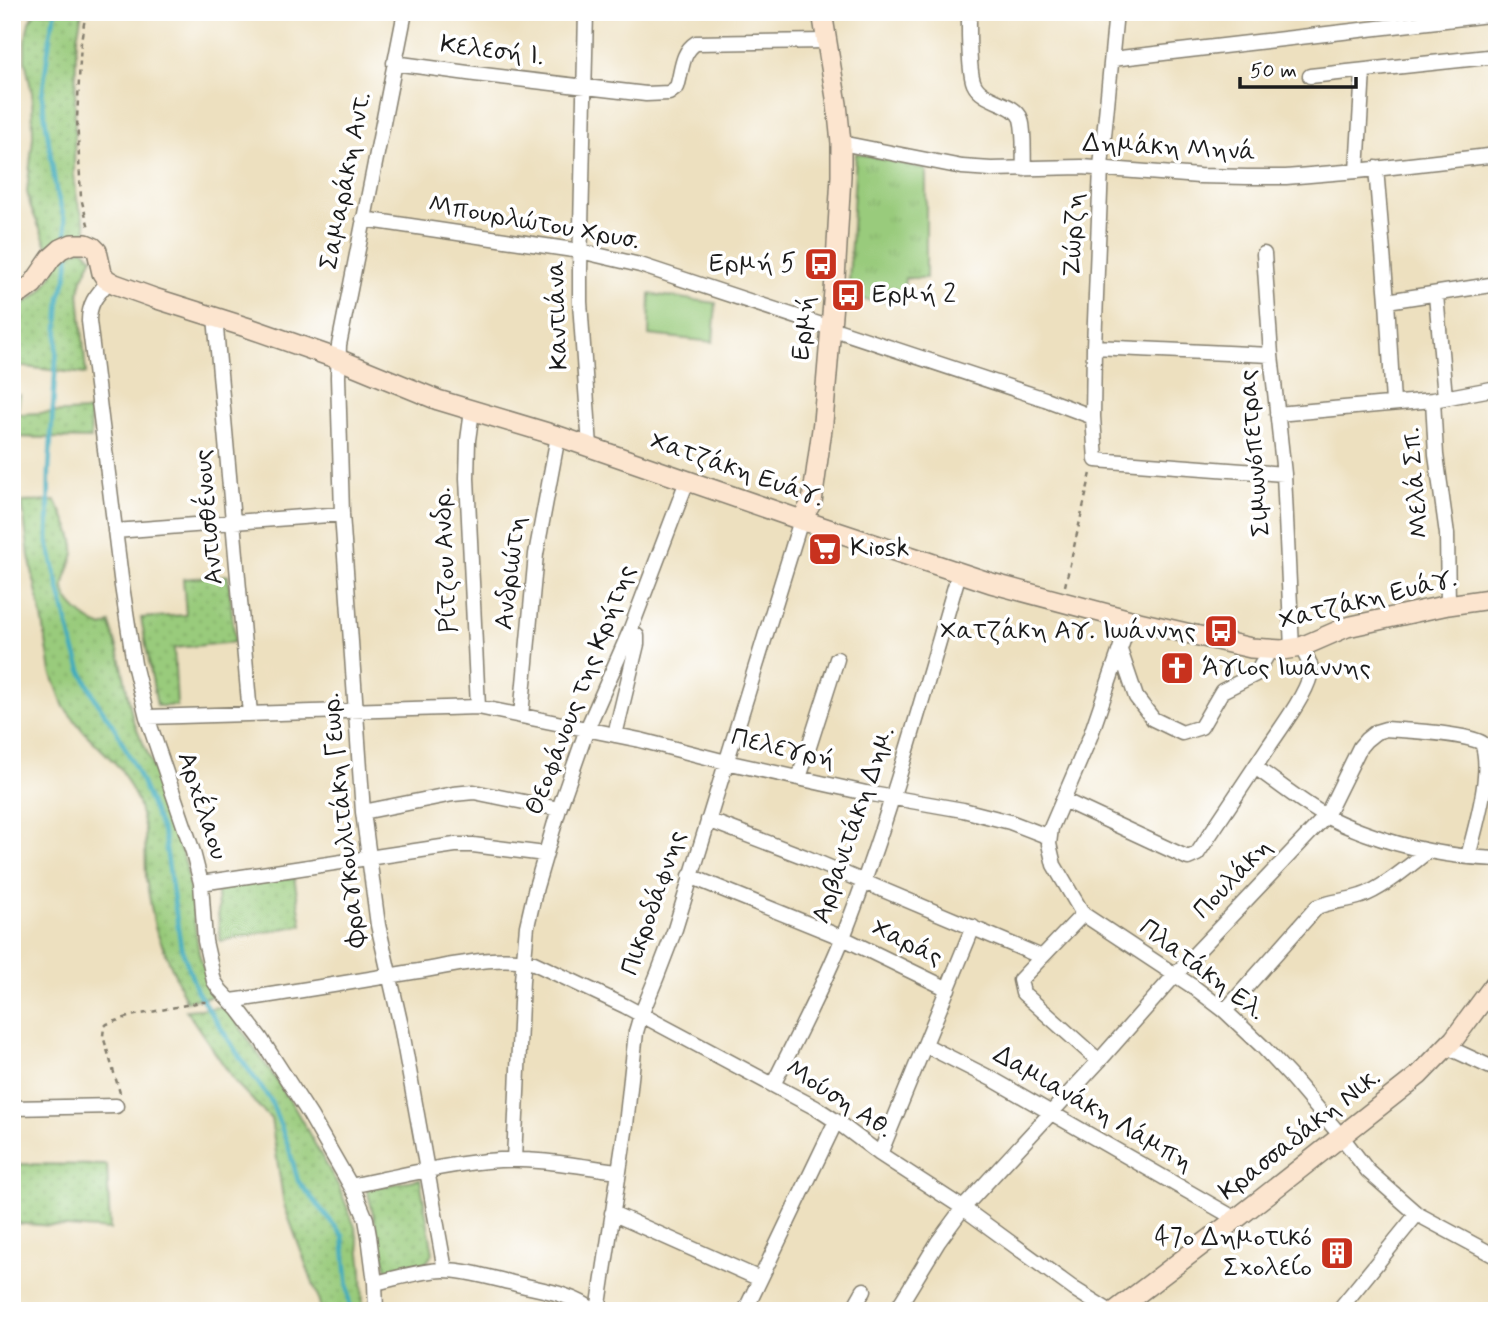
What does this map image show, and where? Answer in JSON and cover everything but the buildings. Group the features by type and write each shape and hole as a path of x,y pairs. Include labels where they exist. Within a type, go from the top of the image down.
{"street":[{"name":"Σαμαράκη Αντ.","path":"338,359 405,12"},
{"name":"Καντιάνα","path":"586,12 580,302 590,447"},
{"name":"Ερμή","path":"801,520 812,502 823,422 840,199 841,143 822,12"},
{"path":"969,12 973,82 982,94 1012,109 1019,116 1024,169"},
{"name":"Ζώρζη","path":"1096,460 1093,417 1094,347 1101,167 1116,12"},
{"path":"1112,59 1497,15"},
{"name":"Κελεσή Ι.","path":"394,63 646,94 669,93 677,87 687,51 698,42 827,41"},
{"path":"1310,76 1497,56"},
{"path":"1357,171 1363,71"},
{"name":"Δημάκη Μηνά","path":"841,143 962,167 1101,167 1199,176 1247,177 1286,177 1357,171 1497,155"},
{"path":"1376,168 1393,403"},
{"name":"Μπουρλώτου Χρυσ.","path":"363,219 580,251 662,272 1045,398 1093,417"},
{"path":"12,295 33,284 51,258 72,244 90,245 97,251 102,273 109,281"},
{"name":"Σιμωνόπετρας","path":"1063,800 1188,858 1197,854 1288,718 1310,679 1309,661 1298,647 1264,254"},
{"name":"Χατζάκη Ευάγ.","path":"109,281 338,359 421,394 558,436 959,573 1129,620 1251,648 1270,650 1298,647 1347,627 1448,605 1497,598"},
{"name":"Αρχέλαου","path":"109,281 93,301 89,321 130,640 147,717 201,883 204,932 211,971 216,985 255,1029 351,1186 366,1219 376,1283 376,1311"},
{"path":"1387,301 1497,284"},
{"name":"Μελά Σπ.","path":"1436,295 1439,398 1436,455 1447,534 1448,605"},
{"name":"Αντισθένους","path":"215,317 250,714"},
{"path":"1094,347 1272,355"},
{"name":"Φραγκουλιτάκη Γεωρ.","path":"338,359 342,514 368,858 378,925 401,1026 445,1270"},
{"path":"1277,414 1439,398 1497,388"},
{"name":"Ρίτζου Ανδρ.","path":"472,411 467,449 467,478 478,707"},
{"name":"Ανδριώτη","path":"521,716 536,554 558,436"},
{"path":"1096,460 1284,474"},
{"name":"Θεοφάνους της Κρήτης","path":"514,1160 523,960 529,915 559,809 587,729 630,631 687,481"},
{"path":"115,531 342,514"},
{"name":"Πικροδάφνης","path":"596,1311 626,1125 634,1042 641,1014 675,929 801,520"},
{"name":"Αρβανιτάκη Δημ.","path":"773,1085 843,939 892,797 959,573"},
{"path":"1049,837 1090,737 1129,620"},
{"path":"615,735 637,644 636,636 630,631"},
{"path":"1119,650 1136,697 1144,708 1153,719 1182,733 1202,727 1222,691 1256,674 1270,650"},
{"path":"799,778 837,659"},
{"name":"Πελεγρή","path":"147,717 478,707 615,735 799,778 995,817 1049,837"},
{"name":"Πουλάκη","path":"896,1311 938,1242 963,1208 1175,975 1326,816 1360,747 1376,732 1399,730 1479,741 1483,747 1485,774 1468,857"},
{"path":"1255,767 1326,816 1351,828 1427,852 1497,859"},
{"path":"363,812 474,792 559,809"},
{"path":"708,820 864,881 1042,957"},
{"name":"Πλατάκη Ελ.","path":"1049,837 1054,865 1083,914 1225,1011 1290,1076 1368,1171 1417,1214 1497,1257"},
{"path":"201,883 465,845 545,854"},
{"path":"1225,1011 1317,907 1363,896 1392,879 1427,852"},
{"name":"Χαράς","path":"690,876 843,939 948,989"},
{"path":"1083,914 1020,980 1023,993 1099,1061"},
{"path":"880,1154 972,928"},
{"path":"231,1001 484,962 523,960"},
{"name":"Μούση Αθ.","path":"523,960 547,968 641,1014 835,1121 1109,1311"},
{"name":"Κρασσαδάκη Νικ.","path":"1115,1311 1419,1075 1447,1047 1497,981"},
{"name":"Δαμιανάκη Λάμπη","path":"925,1045 1052,1112 1236,1219"},
{"path":"1447,1047 1497,1070"},
{"path":"12,1108 116,1106"},
{"path":"745,1311 835,1121"},
{"path":"351,1186 427,1170 500,1160 618,1171"},
{"path":"612,1213 760,1279"},
{"path":"1338,1311 1417,1214"},
{"path":"376,1283 434,1271 471,1273 550,1292 579,1301 596,1311"},
{"path":"852,1311 864,1290"}],"path":[{"path":"86,12 82,31 76,119 81,198 90,245"},
{"path":"1061,602 1090,475 1096,460"},
{"path":"116,1106 122,1099 103,1036 107,1024 131,1016 201,1002 231,1001"}],"green space":[{"path":"36,12 82,12 76,54 74,175 86,234 70,237 50,253 27,192 33,137 32,93 25,60 25,42 29,22"},
{"path":"856,153 926,169 926,278 905,278 903,302 848,299"},
{"path":"82,248 93,257 79,292 86,374 17,366 22,304 42,290 60,258"},
{"path":"650,294 716,303 713,342 649,335"},
{"path":"20,395 17,414 90,411 91,439 12,437 12,396"},
{"path":"55,501 68,526 74,547 64,585 65,592 72,605 91,621 103,627 110,623 133,720 154,768 186,865 199,953 213,996 186,1001 155,928 146,879 145,830 137,800 121,769 84,732 64,707 51,672 29,556 22,502"},
{"path":"228,575 235,642 174,648 177,706 157,706 141,618 186,615 183,579"},
{"path":"294,877 302,925 220,941 218,888"},
{"path":"222,1007 234,1018 293,1105 339,1187 359,1245 363,1311 321,1311 284,1205 271,1119 236,1083 186,1010"},
{"path":"12,1164 107,1165 110,1230 12,1223"},
{"path":"420,1179 433,1253 426,1263 387,1271 367,1189"}],"waterway":[{"path":"56,12 51,29 42,97 56,190 67,238"},
{"path":"68,251 67,274 60,297 49,470 48,543 72,642 81,670 136,769 164,836 181,947 197,991 271,1101 298,1181 343,1236 350,1311"}],"place":[{"name":"Ερμή 5","path":"821,264"},
{"name":"Ερμή 2","path":"848,295"},
{"name":"Kiosk","path":"825,549"},
{"name":"Χατζάκη Αγ. Ιωάννης","path":"1221,631"},
{"name":"Άγιος Ιωάννης","path":"1177,668"},
{"name":"47ο Δημοτικό Σχολείο","path":"1337,1253"}]}
